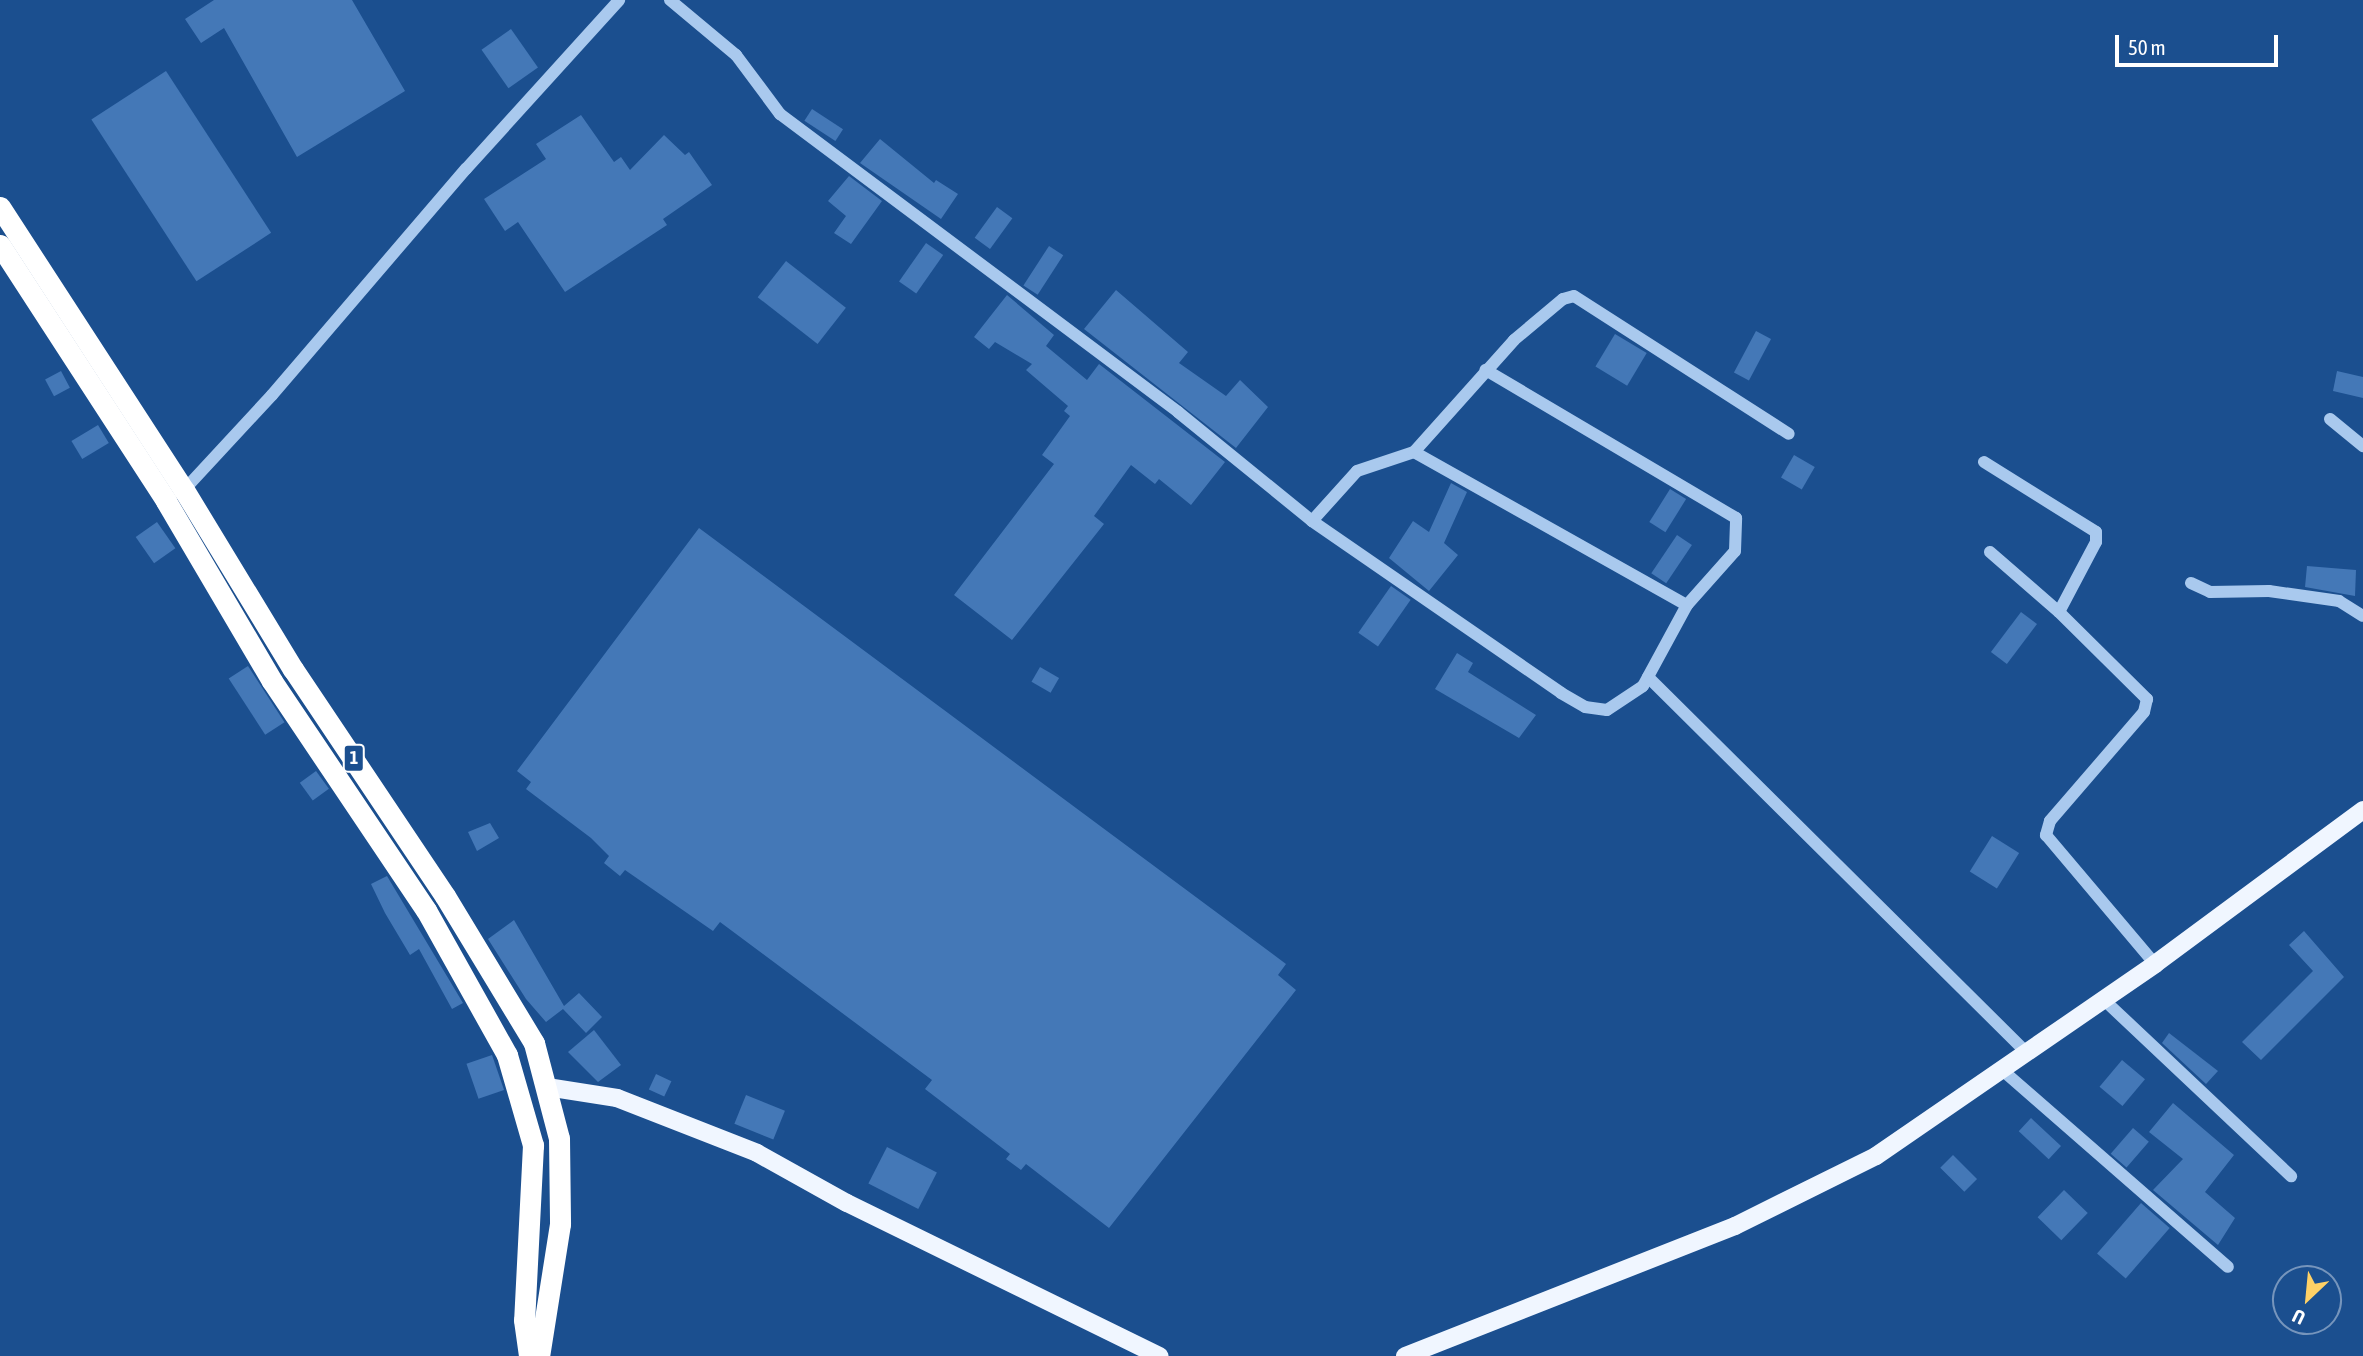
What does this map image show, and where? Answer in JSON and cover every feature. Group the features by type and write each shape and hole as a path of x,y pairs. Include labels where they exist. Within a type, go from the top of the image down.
{"highway":[{"name":"1","path":"0,207 184,489 293,669 503,987 534,1043 559,1138 560,1224 539,1356"},
{"name":"1","path":"0,245 166,501 272,681 426,910 507,1055 533,1145 524,1320 529,1356"}],"main road":[{"path":"1405,1356 1784,1203 1877,1156 2025,1051 2155,964 2363,810"},
{"path":"547,1087 617,1098 757,1153 848,1203 1160,1356"},
{"path":"533,1145 559,1138"}],"street":[{"path":"184,489 272,395 466,169 619,0"},
{"path":"670,0 736,55 780,114 1167,403 1312,521 1585,707 1607,710 1648,677 1687,605 1735,551 1736,518 1486,370"},
{"path":"1312,521 1356,471 1414,453 1443,425 1486,370 1514,340 1563,299 1574,296 1789,434"},
{"path":"2330,419 2363,446"},
{"path":"1414,453 1687,605"},
{"path":"1984,462 2096,531 2096,542 2059,612"},
{"path":"1990,552 2059,612 2143,692 2147,706 2050,821 2046,835 2155,964"},
{"path":"2191,583 2210,592 2269,590 2339,601 2363,616"},
{"path":"1648,677 2025,1051"},
{"path":"2102,998 2291,1176"},
{"path":"2001,1069 2228,1267"}],"building":[{"path":"214,0 352,0 405,91 297,157 224,28 201,43 185,19"},
{"path":"511,29 538,68 508,88 482,50"},
{"path":"166,71 271,233 196,281 91,119"},
{"path":"812,109 843,129 835,141 804,121"},
{"path":"581,115 614,162 621,157 630,170 664,135 685,155 689,152 712,185 663,219 667,225 565,292 518,222 505,231 484,199 546,159 536,144"},
{"path":"880,139 934,183 936,180 958,194 941,219 860,163"},
{"path":"849,176 882,201 851,244 834,233 846,216 828,201"},
{"path":"997,207 1012,218 990,249 975,238"},
{"path":"926,243 943,255 916,294 899,282"},
{"path":"1049,246 1063,255 1038,295 1023,285"},
{"path":"786,261 846,308 818,344 758,297"},
{"path":"1116,290 1188,352 1179,363 1226,396 1240,380 1268,407 1236,448 1084,329"},
{"path":"1007,295 1054,335 1046,346 1087,380 1099,364 1225,462 1191,505 1159,479 1155,484 1131,465 1094,516 1104,524 1012,640 954,595 1054,464 1042,455 1070,416 1064,411 1068,406 1026,370 1032,364 995,342 989,349 974,337"},
{"path":"1756,331 1771,339 1749,380 1734,372"},
{"path":"1615,334 1647,353 1627,386 1595,367"},
{"path":"61,371 70,388 54,396 45,379"},
{"path":"2337,371 2363,377 2363,398 2333,391"},
{"path":"98,425 109,443 82,459 71,441"},
{"path":"1794,455 1815,467 1802,490 1781,478"},
{"path":"1451,483 1467,492 1444,543 1458,555 1429,591 1389,558 1413,521 1429,532"},
{"path":"1670,489 1686,499 1665,532 1649,522"},
{"path":"157,522 175,548 154,563 136,537"},
{"path":"699,528 1286,964 1278,975 1296,990 1109,1228 1026,1164 1021,1170 1006,1159 1010,1154 925,1089 932,1080 720,922 713,931 625,870 620,876 604,863 609,856 591,838 526,789 531,782 517,771"},
{"path":"1677,535 1692,545 1666,583 1651,573"},
{"path":"2307,566 2356,570 2355,596 2305,587"},
{"path":"1391,586 1411,600 1378,646 1358,633"},
{"path":"2021,612 2037,624 2007,664 1991,652"},
{"path":"1457,653 1473,663 1468,672 1536,715 1519,738 1435,689"},
{"path":"248,666 284,722 265,735 229,679"},
{"path":"1040,667 1059,678 1051,693 1032,682"},
{"path":"316,771 329,789 313,801 300,783"},
{"path":"490,823 499,838 477,851 468,832"},
{"path":"1992,836 2019,853 1997,889 1970,872"},
{"path":"387,876 463,1003 452,1009 419,949 410,955 385,913 371,884"},
{"path":"514,920 564,1006 579,993 602,1017 586,1033 563,1009 546,1022 526,999 488,939"},
{"path":"2304,931 2344,977 2261,1060 2242,1042 2313,971 2289,945"},
{"path":"594,1030 621,1065 598,1082 568,1052"},
{"path":"2169,1033 2218,1071 2206,1084 2162,1043"},
{"path":"492,1055 504,1090 479,1099 466,1064"},
{"path":"2122,1060 2145,1079 2122,1106 2100,1087"},
{"path":"656,1074 671,1081 664,1097 649,1089"},
{"path":"746,1095 785,1111 773,1139 734,1124"},
{"path":"2173,1103 2234,1155 2205,1192 2235,1218 2218,1245 2153,1190 2183,1159 2149,1132"},
{"path":"2031,1118 2061,1146 2049,1159 2019,1131"},
{"path":"2133,1128 2149,1142 2127,1167 2111,1154"},
{"path":"887,1147 937,1172 918,1209 868,1184"},
{"path":"1953,1155 1977,1179 1964,1192 1940,1168"},
{"path":"2064,1190 2088,1213 2061,1240 2038,1217"},
{"path":"2141,1203 2170,1228 2126,1278 2097,1254"}]}
